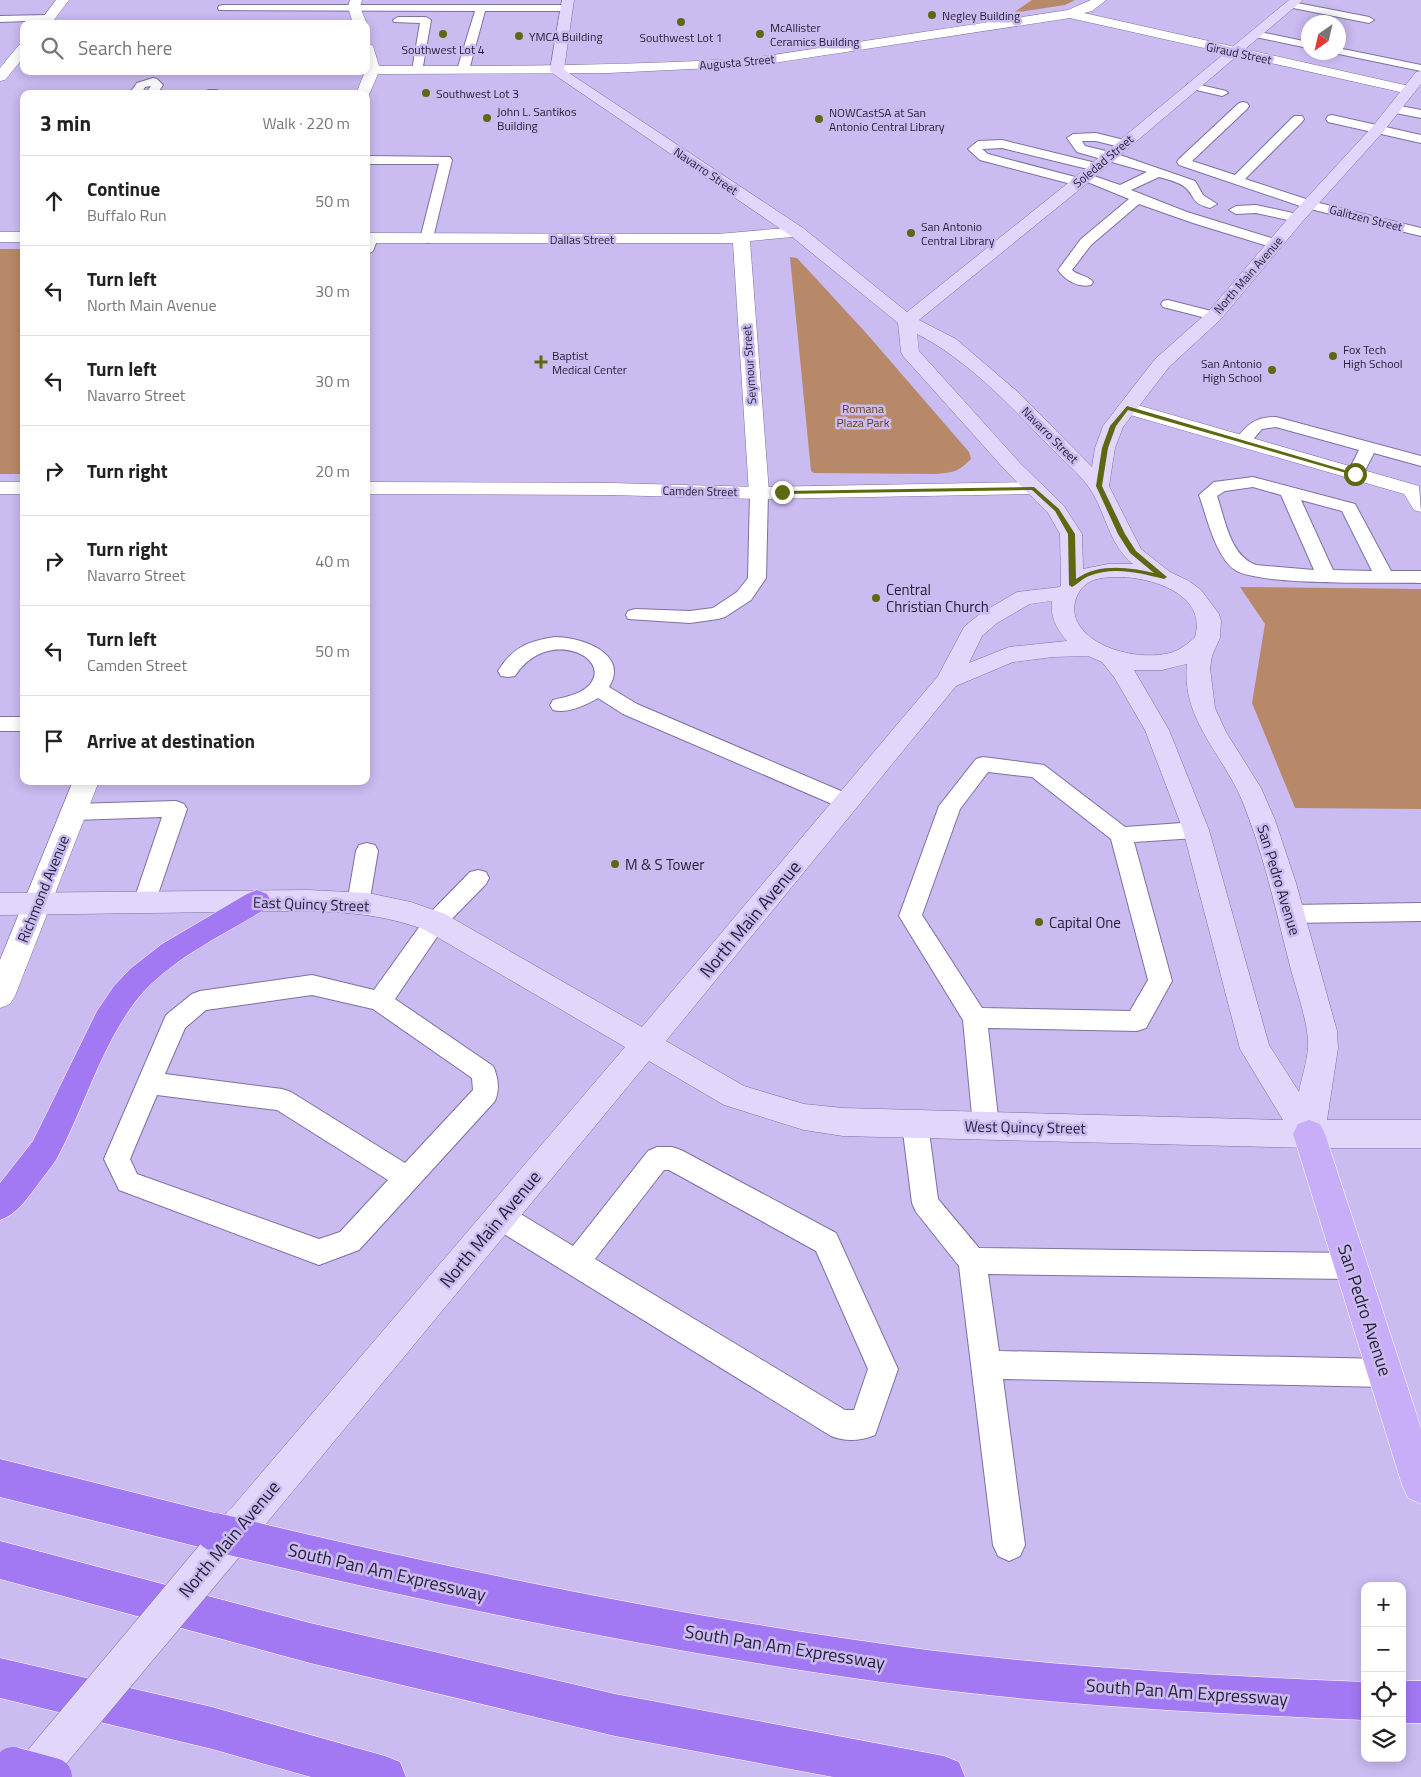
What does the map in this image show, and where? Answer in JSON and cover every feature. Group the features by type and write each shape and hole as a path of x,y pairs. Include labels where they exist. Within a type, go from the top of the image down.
{"highway":[{"path":"0,1205 12,1193 44,1151 107,1020 120,1000 144,972 258,901"},
{"name":"South Pan Am Expressway","path":"0,1478 228,1528 341,1564 567,1611 796,1652 1045,1682 1256,1699 1361,1701"},
{"path":"0,1560 310,1643 615,1715 944,1777"},
{"path":"0,1678 212,1728 385,1777"},
{"path":"1406,1702 1421,1702"}],"main road":[{"name":"Soledad Street","path":"907,321 1087,176 1294,2"},
{"path":"557,70 567,4"},
{"name":"Navarro Street","path":"557,70 797,232 907,321 949,343 1012,397 1099,486 1133,553 1164,577"},
{"name":"North Main Avenue","path":"1099,486 1105,448 1113,426 1162,363 1214,316 1297,218 1378,129 1418,78"},
{"path":"907,321 910,352 1034,488 1057,510 1071,534 1069,589 1063,603 1062,615 1068,627 1078,638 1101,652 1130,662 1167,661 1195,650 1208,638 1210,627 1208,614 1204,606 1181,585 1164,577 1130,569 1115,570 1087,574 1069,589"},
{"name":"North Main Avenue","path":"27,1769 228,1528 501,1216 646,1044 948,680 972,632 989,618 1026,597 1069,589"},
{"name":"San Pedro Avenue","path":"1208,638 1199,663 1203,708 1253,797 1277,862 1324,1040 1309,1134"},
{"name":"North Main Avenue","path":"948,680 1009,655 1053,649 1101,652"},
{"name":"San Pedro Avenue","path":"1101,652 1124,673 1156,730 1196,830 1255,1049 1309,1134 1421,1485"},
{"name":"East Quincy Street","path":"0,904 308,901 358,904 402,912 435,922 618,1026 646,1044"},
{"name":"West Quincy Street","path":"646,1044 735,1096 804,1117 843,1122 1309,1134 1421,1134"}],"street":[{"path":"47,20 63,0"},
{"name":"Augusta Street","path":"370,70 557,70 753,62 1070,14 1088,8 1100,0"},
{"path":"355,4 359,20"},
{"name":"Giraud Street","path":"1070,14 1234,52 1418,78"},
{"path":"2,72 20,52"},
{"path":"2,72 20,70"},
{"path":"364,90 369,75"},
{"name":"Dallas Street","path":"370,243 427,239 702,239 797,232"},
{"path":"0,237 20,237"},
{"name":"Seymour Street","path":"741,237 758,493"},
{"path":"1127,408 1355,474 1416,498"},
{"path":"0,488 20,488"},
{"name":"Camden Street","path":"370,488 610,489 758,493 1034,488"},
{"name":"Richmond Avenue","path":"0,996 84,785"}],"lane":[{"path":"1294,2 1369,20"},
{"path":"223,8 355,4 481,8 567,4"},
{"path":"463,70 481,8"},
{"path":"0,19 23,20"},
{"path":"387,21 426,20 418,70"},
{"path":"370,22 374,22"},
{"path":"1256,34 1301,44"},
{"path":"1346,54 1418,78"},
{"path":"138,90 141,85 157,76 157,85 154,90"},
{"path":"1192,86 1222,93"},
{"name":"Galitzen Street","path":"1243,106 1183,162 1310,205 1421,232"},
{"path":"1395,109 1421,114"},
{"path":"1238,180 1298,119"},
{"path":"1332,119 1421,138"},
{"path":"1124,144 1096,137 1073,138 1081,149 1110,156 1190,184 1206,187"},
{"path":"1087,176 984,157 974,149 982,144 1002,144 1103,182 1138,198 1208,224 1276,244"},
{"path":"370,160 446,160 427,239"},
{"path":"1120,190 1158,172"},
{"path":"1190,184 1203,194 1214,199"},
{"path":"1086,282 1071,277 1065,270 1086,242 1138,198"},
{"path":"1245,205 1297,218"},
{"path":"1168,304 1214,316"},
{"path":"1243,441 1255,425 1264,422 1276,422 1421,461"},
{"path":"1355,474 1369,447"},
{"path":"1384,576 1349,508 1253,482 1220,486 1208,495 1226,548 1244,568 1266,574 1421,577"},
{"path":"1288,492 1326,575"},
{"path":"635,616 690,617 718,613 744,596 757,578 758,493"},
{"path":"508,671 512,663 520,655 541,645 566,643 579,646 593,653 602,664 604,672 603,681 598,689 578,700 560,705"},
{"path":"598,689 630,710 847,802"},
{"path":"0,724 20,724"},
{"path":"975,1018 1137,1021 1160,981 1121,835 1037,770 983,764 950,806 910,916 975,1018 986,1126"},
{"path":"74,812 176,809 144,903"},
{"path":"1121,835 1196,830"},
{"path":"358,904 367,851"},
{"path":"380,1001 435,922 478,878"},
{"path":"1291,914 1421,912"},
{"path":"312,985 380,1001 484,1073 486,1093 348,1241 319,1252 128,1182 117,1159 150,1083 175,1022 200,1001 312,985"},
{"path":"150,1083 282,1100 407,1178"},
{"path":"915,1124 925,1203 972,1261 1009,1545"},
{"path":"501,1216 576,1263 842,1425 864,1424 883,1369 826,1242 672,1158 657,1159 576,1263"},
{"path":"972,1261 1351,1266"},
{"path":"987,1365 1385,1374"}],"green space":[{"path":"1032,0 1075,0 1065,5 1013,13"},
{"path":"0,249 20,249 20,474 0,474"},
{"name":"Romana Plaza Park","path":"790,257 797,258 867,334 969,452 971,459 963,467 952,472 936,474 814,473 811,471"},
{"path":"1240,587 1421,589 1421,809 1295,808 1252,703 1265,624"}],"place":[{"name":"Negley Building","path":"932,15"},
{"name":"Southwest Lot 1","path":"681,22"},
{"name":"Southwest Lot 4","path":"443,34"},
{"name":"McAllister Ceramics Building","path":"760,34"},
{"name":"YMCA Building","path":"519,36"},
{"name":"Southwest Lot 3","path":"426,93"},
{"name":"John L. Santikos Building","path":"487,118"},
{"name":"NOWCastSA at San Antonio Central Library","path":"819,119"},
{"name":"San Antonio Central Library","path":"911,233"},
{"name":"Fox Tech High School","path":"1333,356"},
{"name":"Baptist Medical Center","path":"541,362"},
{"name":"San Antonio High School","path":"1272,370"},
{"name":"Central Christian Church","path":"876,598"},
{"name":"M & S Tower","path":"615,864"},
{"name":"Capital One","path":"1039,922"}],"route":[{"path":"782,492 1034,488 1057,510 1071,534 1073,558 1072,585 1087,574 1115,570 1130,569 1144,571 1164,577 1133,553 1099,486 1105,448 1113,426 1127,408 1355,474"}]}
